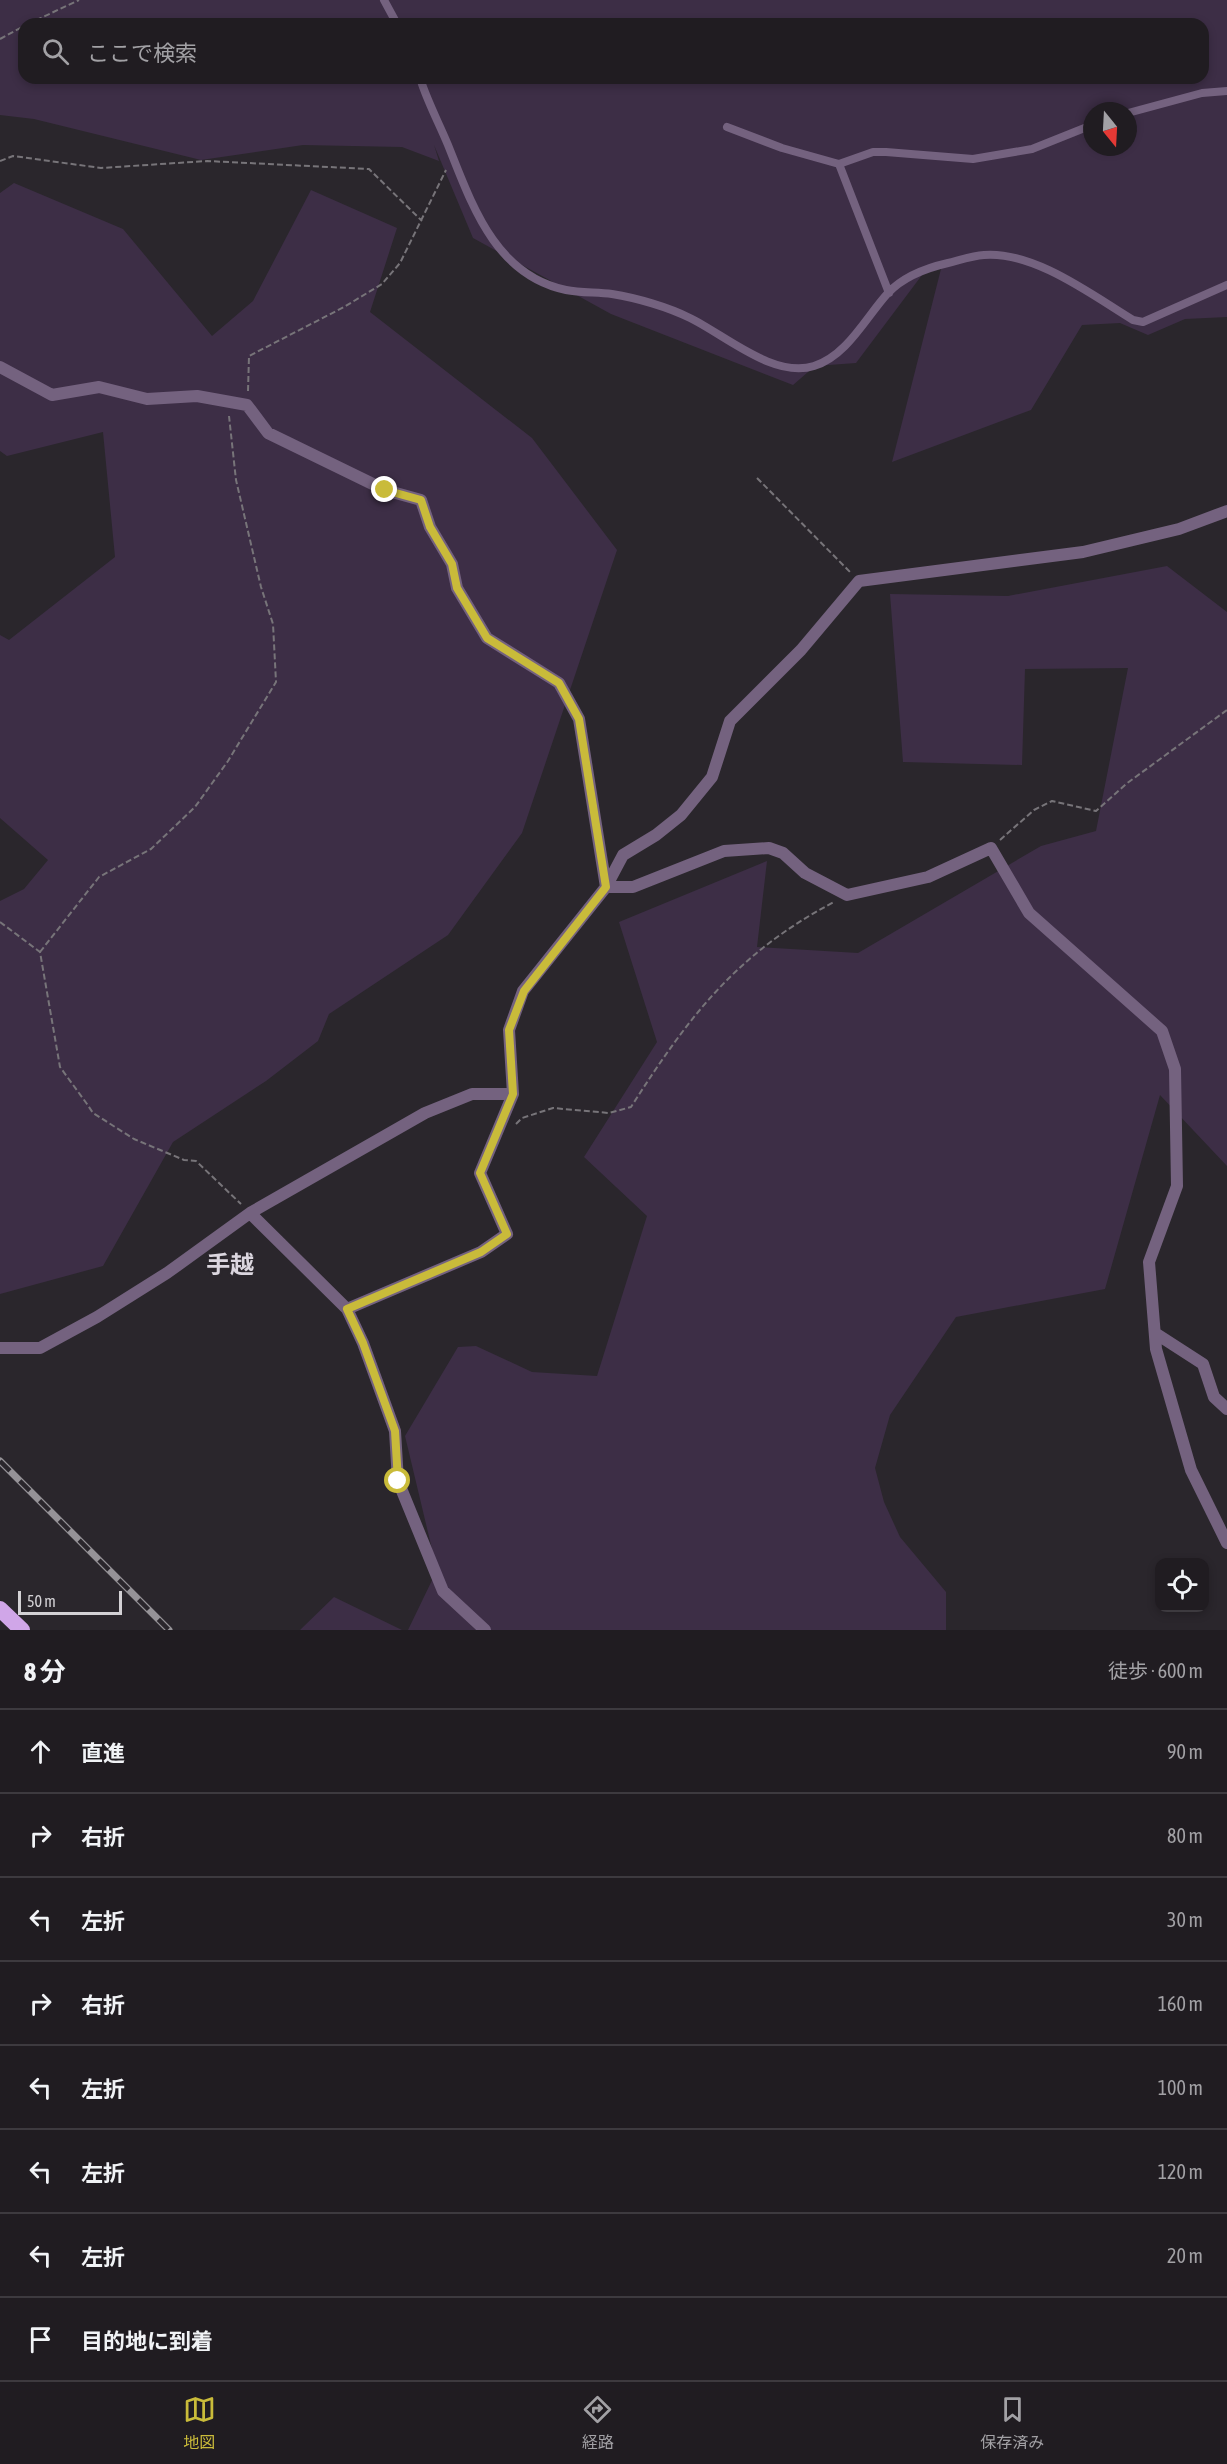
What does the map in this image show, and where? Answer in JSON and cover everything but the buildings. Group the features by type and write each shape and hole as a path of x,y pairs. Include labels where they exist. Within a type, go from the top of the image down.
{"highway":[{"path":"0,1609 22,1630"}],"street":[{"path":"0,367 52,395 99,387 147,399 197,396 247,405 268,433 385,490 421,500 430,527 452,564 457,588 487,638 559,683 579,719 606,887"},
{"path":"347,1309 481,1252 507,1234 480,1173 513,1094 509,1030 524,991 606,887 623,855 656,835 681,815 712,777 730,721 801,650 859,581 1083,552 1179,529 1227,511"},
{"path":"606,887 633,887 724,851 769,848 783,853 805,873 848,895 928,877 991,848 1029,913 1162,1031 1175,1069 1177,1186 1149,1262 1156,1349 1191,1470 1227,1543"},
{"path":"0,1348 40,1348 167,1273 250,1213 425,1113 472,1094 513,1094"},
{"path":"250,1213 347,1309 363,1343 395,1431 398,1481 443,1591 484,1630"},
{"path":"1155,1333 1203,1364 1214,1397 1227,1409"}],"lane":[{"path":"384,0 394,18"},
{"path":"423,84 484,228 515,266 542,282 566,290 614,295 690,317 754,355 796,370 815,366 827,360 871,316 889,292 907,278 928,267 985,255 1011,258 1046,269 1132,320 1143,322 1227,285"},
{"path":"1137,111 1202,93 1227,91"},
{"path":"727,127 782,148 839,164 873,152 973,159 1032,149 1083,129"},
{"path":"839,164 889,292"}],"path":[{"path":"41,18 79,0"},
{"path":"0,39 18,29"},
{"path":"0,161 13,156 101,168 215,161 369,169 422,220"},
{"path":"40,952 99,877 151,849 195,807 228,760 276,682 273,624 261,587 236,480 228,415 247,405 249,356 344,307 382,284 400,263 453,157"},
{"path":"757,478 859,581"},
{"path":"991,848 1034,810 1052,801 1096,811 1126,784 1227,710"},
{"path":"499,1131 522,1118 553,1108 609,1113 631,1107 670,1047 707,998 738,966 799,920 848,895"},
{"path":"0,922 40,952 60,1067 93,1113 134,1139 184,1160 196,1161 250,1213"}],"shaded area":[{"path":"0,0 1227,0 1227,317 1185,319 1148,335 1120,323 1082,325 1031,410 892,462 941,269 928,267 856,363 815,366 793,385 611,314 473,238 434,145 439,161 402,147 303,145 201,160 34,119 0,115"},
{"path":"14,183 123,229 212,336 253,301 311,190 397,228 370,312 532,438 617,550 522,833 448,935 329,1014 318,1041 266,1081 173,1142 103,1266 0,1294 0,901 24,889 48,860 0,818 0,635 9,640 115,557 103,432 7,456 0,451 0,193"},
{"path":"1167,566 1227,612 1227,1166 1160,1095 1105,1289 956,1317 890,1415 875,1468 884,1502 900,1537 946,1592 946,1630 408,1630 437,1570 405,1436 458,1347 476,1346 532,1372 597,1376 647,1216 584,1157 657,1042 619,922 767,861 757,947 858,953 1041,846 1096,831 1128,668 1025,669 1022,765 903,762 890,594 1008,596"},
{"path":"334,1597 402,1630 300,1630"}],"railway":[{"path":"0,1461 169,1630"}],"district":[{"name":"手越","path":"230,1264"}],"route":[{"path":"385,490 421,500 430,527 452,564 457,588 487,638 559,683 579,719 606,887 524,991 509,1030 513,1094 480,1173 507,1234 481,1252 347,1309 380,1385 395,1431 398,1481"}]}
